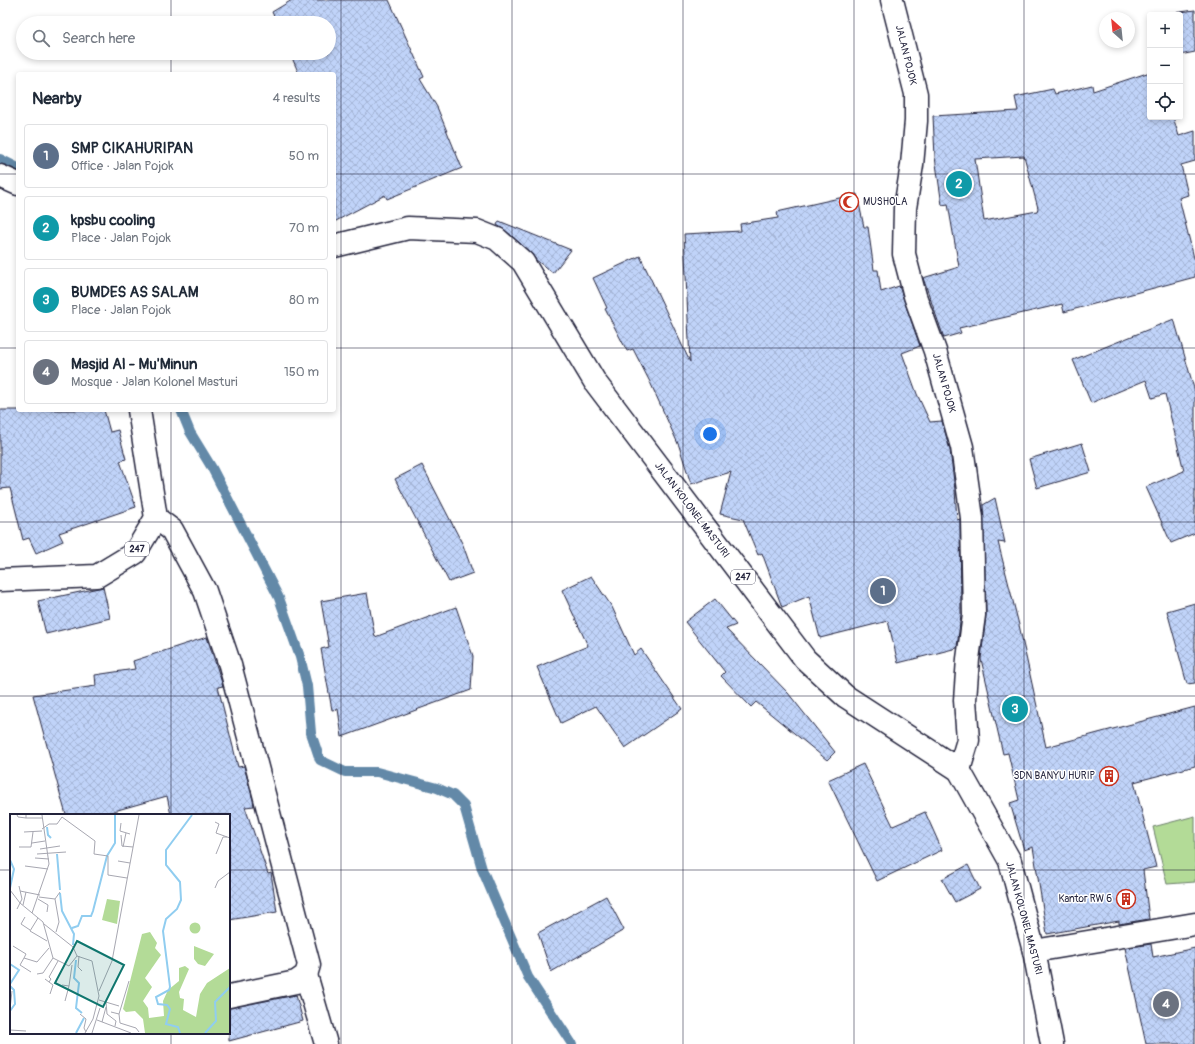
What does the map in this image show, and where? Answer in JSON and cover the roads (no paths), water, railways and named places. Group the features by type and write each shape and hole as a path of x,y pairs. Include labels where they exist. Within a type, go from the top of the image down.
{"street":[{"name":"JALAN POJOK","path":"892,0 916,94 916,121 912,165 905,208 904,254 915,296 935,351 962,447 972,518 974,615 968,659 965,700 968,740 959,770"},
{"path":"0,176 16,183"},
{"name":"JALAN KOLONEL MASTURI","path":"336,246 408,228 478,231 497,238 523,262 595,382 805,659 846,696 959,770 1010,861 1034,951 1052,1044"},
{"path":"139,412 156,518 172,530 205,591 230,665 308,965 306,975 326,1044"},
{"name":"247","path":"0,580 97,576 135,553 156,518"},
{"path":"1034,951 1195,924"},
{"path":"230,996 296,982 306,975"}],"waterway":[{"path":"0,159 16,167"},
{"path":"182,412 190,432 212,468 279,598 300,657 307,686 311,733 320,760 345,772 377,772 437,788 453,795 464,806 482,869 528,977 572,1044"}],"place":[{"name":"kpsbu cooling","path":"959,184"},
{"name":"MUSHOLA","path":"849,202"},
{"name":"SMP CIKAHURIPAN","path":"883,591"},
{"name":"BUMDES AS SALAM","path":"1015,709"},
{"name":"SDN BANYU HURIP","path":"1109,776"},
{"name":"Kantor RW 6","path":"1126,899"},
{"name":"Masjid Al - Mu'Minun","path":"1166,1004"}]}
